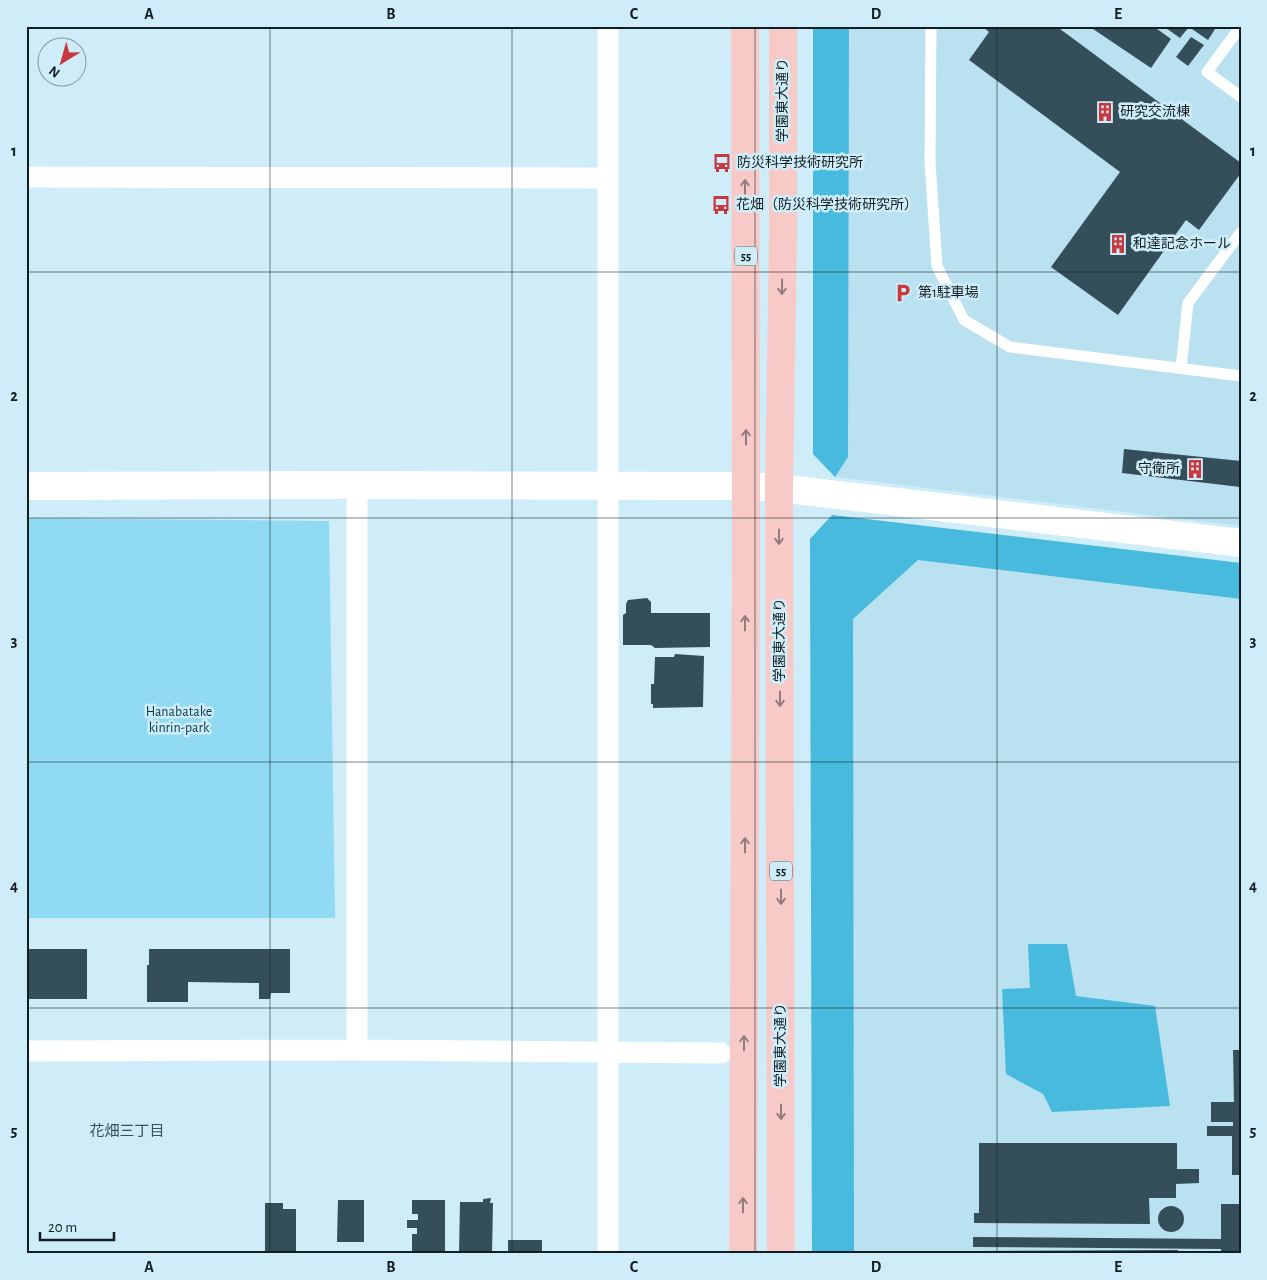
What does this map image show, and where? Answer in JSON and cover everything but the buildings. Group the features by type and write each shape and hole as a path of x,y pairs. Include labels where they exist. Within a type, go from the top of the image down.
{"main road":[{"name":"55","path":"743,1254 746,486 745,26"},
{"name":"学園東大通り","path":"780,1254 779,488 783,238 783,26"}],"street":[{"path":"608,26 608,1254"},
{"path":"26,177 608,178"},
{"path":"357,485 357,1050"},
{"path":"26,486 746,486 779,488 1241,543"},
{"path":"26,1051 357,1050 721,1053"}],"lane":[{"path":"931,26 930,162 937,266 964,320 1010,348 1241,376"},
{"path":"1241,26 1207,72 1241,97"},
{"path":"1181,368 1188,303 1241,232"}],"shaded area":[{"name":"防災科学技術研究所","path":"813,26 1241,26 1241,526 835,477 813,454"},
{"path":"813,26 849,26 848,457 835,477 813,454"},
{"path":"832,515 1241,563 1241,1254 812,1254 810,539"},
{"path":"832,515 1241,563 1241,599 918,560 853,619 854,1254 812,1254 810,539"},
{"path":"1028,944 1067,944 1076,996 1155,1006 1170,1106 1052,1112 1043,1094 1006,1074 1002,989 1030,988"}],"green space":[{"name":"Hanabatake kinrin-park","path":"26,518 329,521 335,918 26,918"}],"place":[{"name":"研究交流棟","path":"1105,112"},
{"name":"防災科学技術研究所","path":"722,163"},
{"name":"花畑（防災科学技術研究所）","path":"721,205"},
{"name":"和達記念ホール","path":"1118,244"},
{"name":"第1駐車場","path":"903,293"},
{"name":"守衛所","path":"1195,469"}],"district":[{"name":"花畑三丁目","path":"127,1131"}]}
